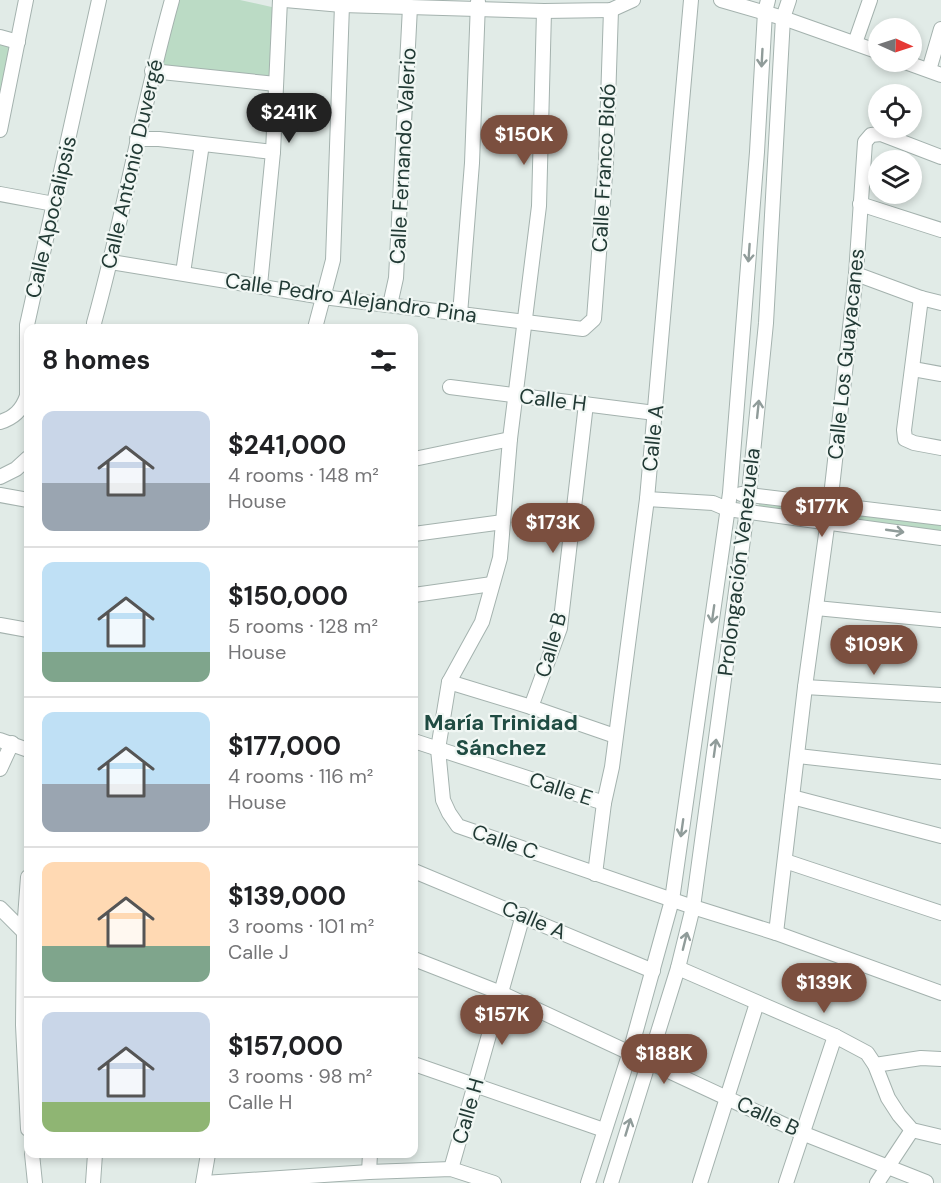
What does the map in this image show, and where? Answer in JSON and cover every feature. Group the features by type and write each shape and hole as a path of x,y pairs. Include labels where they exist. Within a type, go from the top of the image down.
{"street":[{"path":"0,130 26,0"},
{"name":"Calle Apocalipsis","path":"27,324 99,0"},
{"name":"Calle Antonio Duvergé","path":"94,324 111,262 152,71 172,0"},
{"path":"260,285 273,152 279,0"},
{"path":"285,0 342,5 410,7 478,5 543,11 611,10 633,0"},
{"name":"Calle A","path":"595,874 647,499 691,0"},
{"path":"721,0 766,6 783,18 868,48"},
{"name":"Prolongación Venezuela","path":"611,1183 678,968 693,907 749,495 766,323 783,18 789,0"},
{"path":"855,43 870,0"},
{"path":"316,324 333,260 342,5"},
{"path":"460,314 472,163 478,5"},
{"name":"Prolongación Venezuela","path":"588,1183 630,1052 672,900 730,493 766,6"},
{"name":"Calle Fernando Valerio","path":"390,305 396,278 410,7"},
{"name":"Calle Franco Bidó","path":"590,325 594,320 605,173 611,10"},
{"name":"Calle C","path":"543,11 539,206 510,439 500,558 482,622 449,682 438,749 443,800 458,826 672,900 776,933 941,993"},
{"path":"935,73 941,29"},
{"path":"0,37 18,42"},
{"path":"152,71 276,84"},
{"name":"Calle Los Guayacanes","path":"776,933 830,505 856,274 864,142 871,135 881,134 941,157"},
{"path":"137,139 159,139 273,152"},
{"path":"183,273 202,144"},
{"path":"0,194 54,204"},
{"path":"860,204 941,230"},
{"name":"Calle Pedro Alejandro Pina","path":"111,262 323,297 583,329 590,325"},
{"path":"856,274 941,303"},
{"path":"921,298 904,430 906,439 914,443 941,448"},
{"path":"913,369 941,374"},
{"name":"Calle H","path":"450,387 656,413"},
{"name":"Calle B","path":"531,707 560,628 586,404"},
{"name":"Calle Apocalipsis","path":"0,422 11,418 24,406"},
{"path":"418,458 510,439"},
{"path":"0,477 16,469 24,462"},
{"path":"713,503 730,493 941,518"},
{"path":"0,495 24,499"},
{"path":"647,499 713,503 727,509 941,538"},
{"path":"418,533 503,522"},
{"path":"418,594 492,585"},
{"path":"816,608 941,620"},
{"path":"0,625 24,629"},
{"path":"449,682 615,736"},
{"path":"806,687 941,695"},
{"path":"0,770 6,741 24,748"},
{"name":"Calle E","path":"418,742 604,803"},
{"path":"798,756 941,772"},
{"path":"792,797 941,836"},
{"path":"785,861 941,912"},
{"name":"Calle A","path":"418,873 653,971"},
{"path":"0,908 24,932"},
{"name":"Calle H","path":"451,1169 523,915"},
{"name":"Calle B","path":"418,961 501,993 802,1132 926,1182"},
{"path":"678,968 836,1036 867,1053 875,1065 888,1098 912,1130 941,1137"},
{"path":"700,1183 757,1003"},
{"path":"24,1025 24,1064"},
{"path":"786,1183 836,1036"},
{"path":"875,1065 921,1058 941,1059"},
{"path":"418,1065 604,1130"},
{"path":"877,1183 912,1130"},
{"path":"32,1158 35,1183"},
{"path":"93,1183 95,1158"},
{"path":"207,1158 203,1183 378,1175 451,1169 494,1183"},
{"path":"372,1158 378,1175"}],"green space":[{"path":"174,0 240,0 276,8 272,81 157,68"},
{"path":"0,40 15,44 0,119"},
{"path":"759,504 941,522 941,537 756,518"}],"district":[{"name":"María Trinidad Sánchez","path":"501,734"}]}
